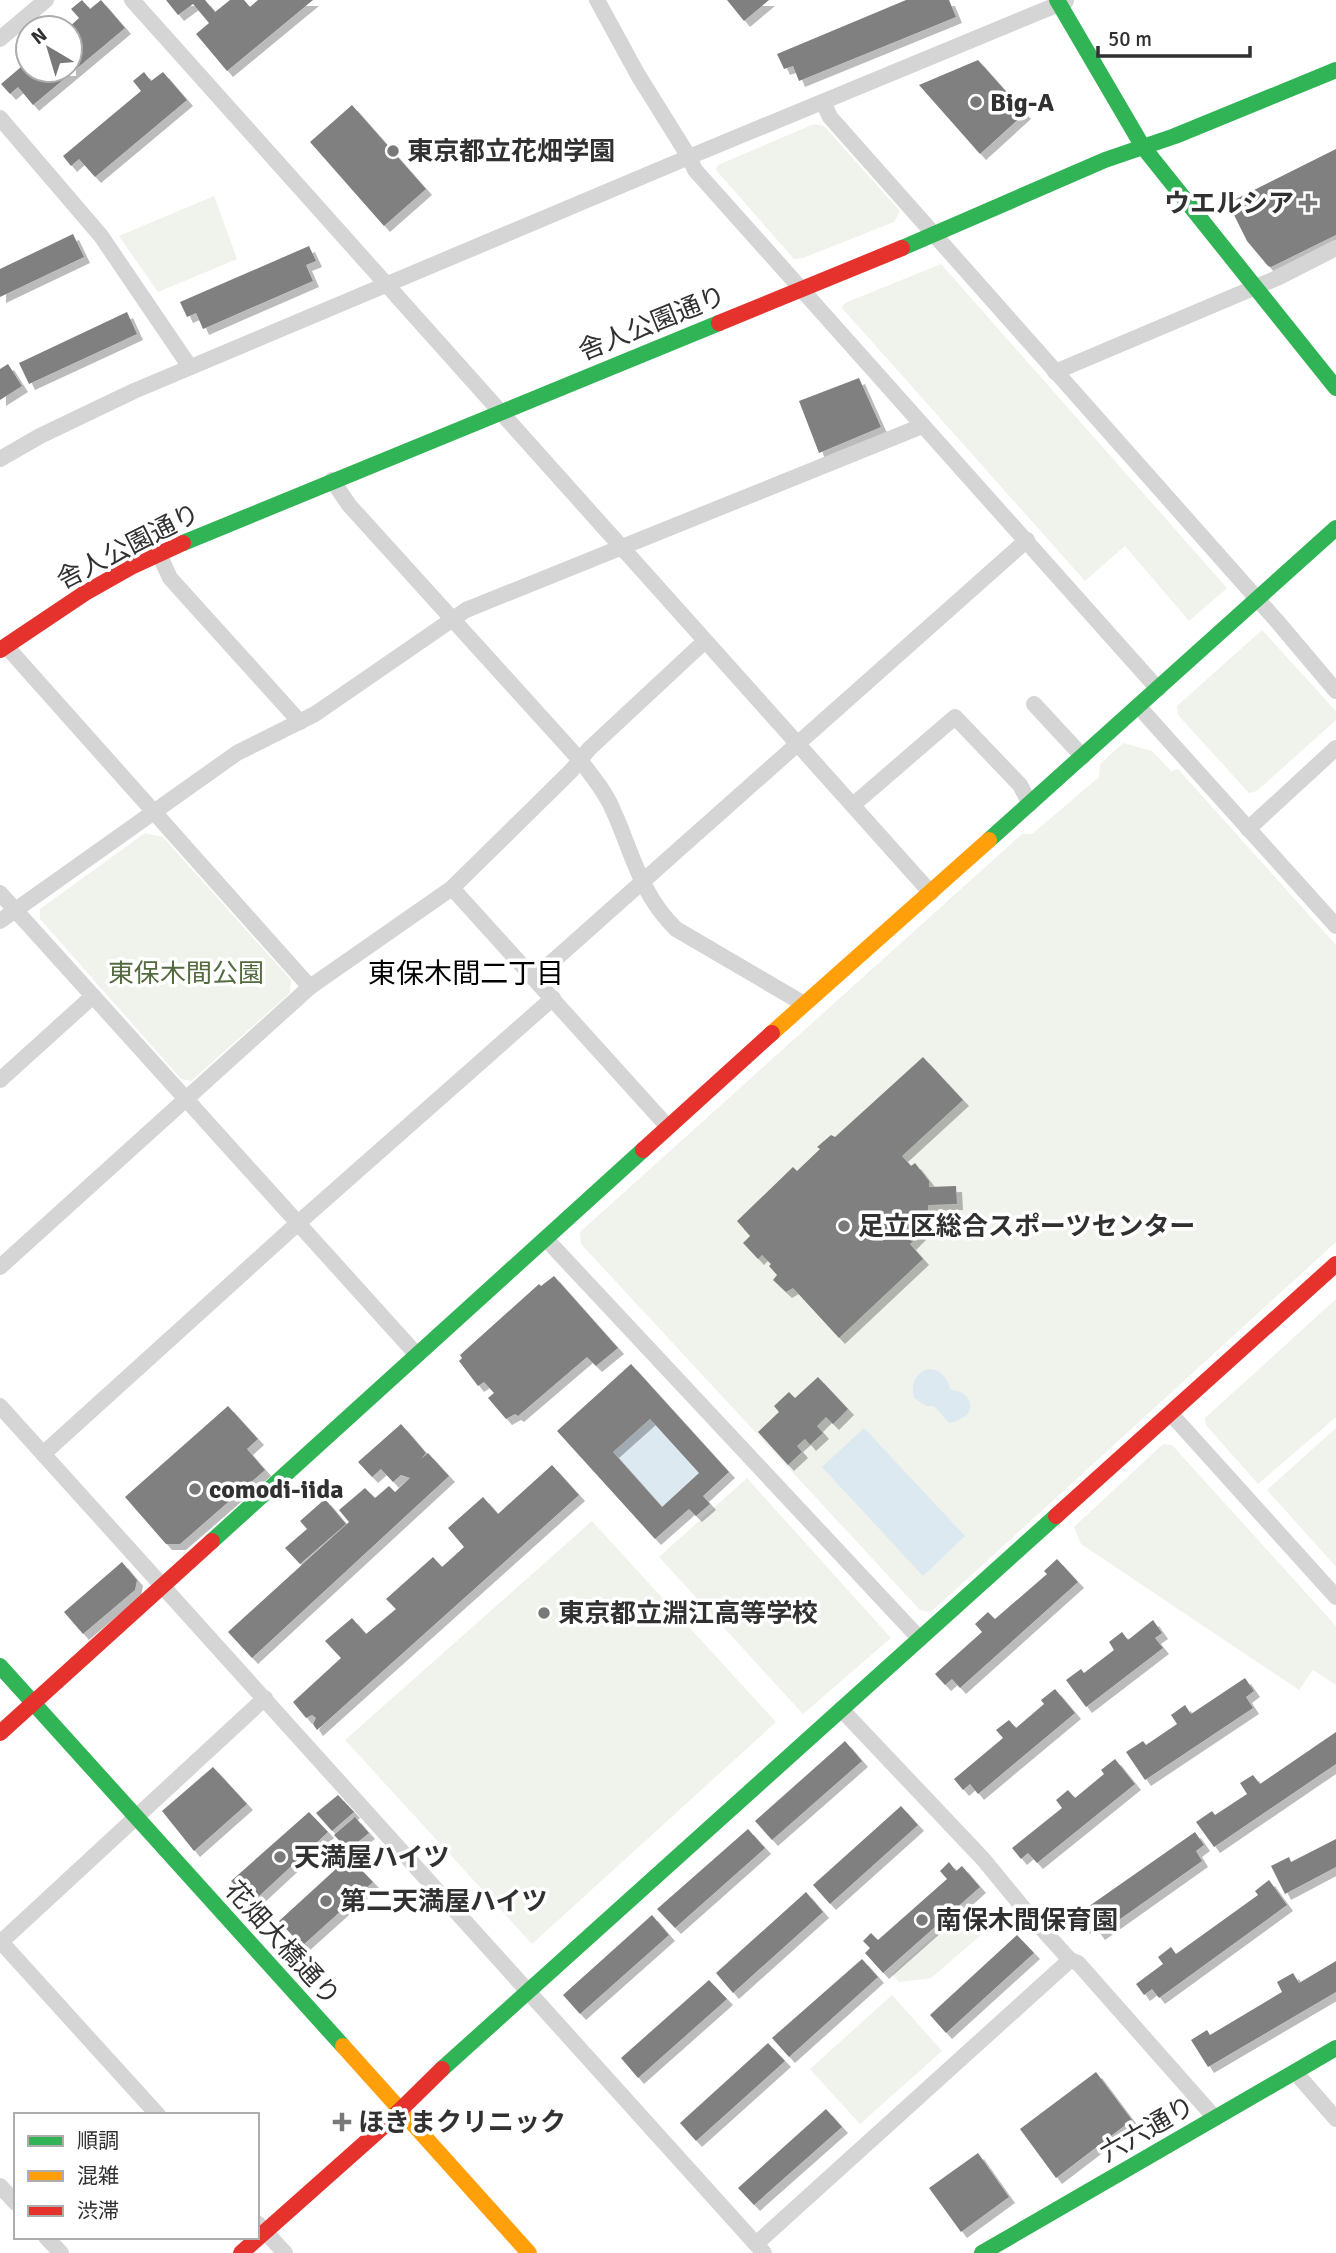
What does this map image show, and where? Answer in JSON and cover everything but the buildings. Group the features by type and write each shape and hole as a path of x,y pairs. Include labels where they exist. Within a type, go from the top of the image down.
{"street":[{"path":"0,39 46,0"},
{"path":"131,0 931,893"},
{"path":"597,0 695,170 1158,689"},
{"path":"0,459 85,413 1061,1 1143,148 1336,388"},
{"name":"舎人公園通り","path":"3,648 36,622 79,596 159,554 934,234 1105,160 1143,148 1336,70"},
{"path":"824,102 830,117 1336,691"},
{"path":"0,118 92,225 190,368"},
{"path":"1055,372 1277,278 1336,247"},
{"path":"0,921 237,753 315,714 466,610 922,426"},
{"path":"332,481 349,505 580,760 604,791 641,882 662,915 676,929 804,1004"},
{"path":"0,1733 804,1004 1336,528"},
{"path":"534,978 1027,540"},
{"path":"159,554 170,578 300,722"},
{"path":"0,1267 310,986 452,888 589,749 705,641"},
{"path":"3,648 155,812 310,986"},
{"path":"1034,704 1083,757"},
{"path":"1139,706 1336,926"},
{"path":"853,806 955,717 1020,785 1030,804"},
{"path":"1248,829 1336,748"},
{"path":"452,888 668,1127"},
{"path":"0,893 417,1356"},
{"path":"0,1080 93,996"},
{"path":"43,1454 297,1224 553,998"},
{"path":"546,1239 920,1639"},
{"path":"285,2253 261,2227 399,2110 1336,1264"},
{"path":"0,1406 760,2248 1070,1960"},
{"path":"1171,1414 1336,1597"},
{"name":"花畑大橋通り","path":"0,1666 530,2253"},
{"path":"156,2113 0,1942 265,1698"},
{"path":"841,1709 983,1859 1025,1910 1070,1960 1078,1963 1215,2118"},
{"name":"六六通り","path":"989,2251 1336,2048"},
{"path":"1295,2071 1336,2119"},
{"path":"0,2186 14,2201"},
{"path":"48,2239 61,2253"},
{"path":"241,2253 252,2239"}],"green space":[{"path":"814,124 824,126 900,211 894,222 803,258 794,259 716,170 718,165"},
{"path":"214,196 237,259 158,292 119,236"},
{"path":"941,264 1227,588 1189,621 1125,546 1085,581 842,308 845,303"},
{"path":"1262,630 1336,711 1336,720 1257,791 1249,793 1178,715 1177,706"},
{"path":"1123,743 1152,751 1171,771 1178,769 1336,945 1336,1242 931,1612 920,1610 581,1244 580,1232 1022,834 1032,834 1099,777 1100,764"},
{"name":"東保木間公園","path":"145,833 163,837 291,980 290,993 191,1081 181,1079 40,919 40,909"},
{"path":"1336,1299 1336,1417 1258,1484 1206,1425 1205,1418"},
{"path":"1336,1428 1336,1567 1267,1490"},
{"path":"1163,1444 1172,1445 1336,1626 1336,1685 1313,1670 1299,1690 1081,1544 1074,1527"},
{"path":"747,1478 891,1638 803,1714 659,1557"},
{"path":"592,1521 776,1722 532,1944 345,1740"},
{"path":"965,1908 976,1921 987,1913 995,1923 931,1978 899,1982 892,1974"},
{"path":"892,1995 942,2051 860,2124 810,2069"}],"shaded area":[{"path":"929,1369 943,1375 950,1389 966,1396 971,1406 963,1418 949,1423 934,1406 926,1406 914,1398 915,1380 920,1373"},
{"path":"650,1419 699,1473 662,1507 613,1452"},
{"path":"864,1428 965,1536 923,1576 822,1467"}],"traffic: fast":[{"path":"1057,0 1143,147 1336,388"},
{"path":"902,248 1105,160 1175,136 1336,70"},
{"path":"183,543 719,323"},
{"path":"989,840 1336,528"},
{"path":"212,1541 643,1150"},
{"path":"442,2069 1056,1516"},
{"path":"0,1666 343,2046"},
{"path":"982,2253 1336,2048"}],"traffic: slow":[{"path":"772,1033 989,840"},
{"path":"343,2046 529,2253"}],"traffic: jam":[{"path":"719,323 902,248"},
{"path":"0,650 85,593 131,567 183,543"},
{"path":"643,1150 772,1033"},
{"path":"1056,1516 1336,1264"},
{"path":"0,1733 212,1541"},
{"path":"259,2237 384,2126 442,2069"},
{"path":"241,2253 257,2239"}],"place":[{"name":"Big-A","path":"976,102"},
{"name":"東京都立花畑学園","path":"393,151"},
{"name":"ウエルシア","path":"1308,203"},
{"name":"足立区総合スポーツセンター","path":"844,1226"},
{"name":"comodi-iida","path":"195,1489"},
{"name":"東京都立淵江高等学校","path":"544,1613"},
{"name":"天満屋ハイツ","path":"280,1857"},
{"name":"第二天満屋ハイツ","path":"326,1901"},
{"name":"南保木間保育園","path":"922,1920"},
{"name":"ほきまクリニック","path":"342,2122"}],"district":[{"name":"東保木間二丁目","path":"466,973"}]}
